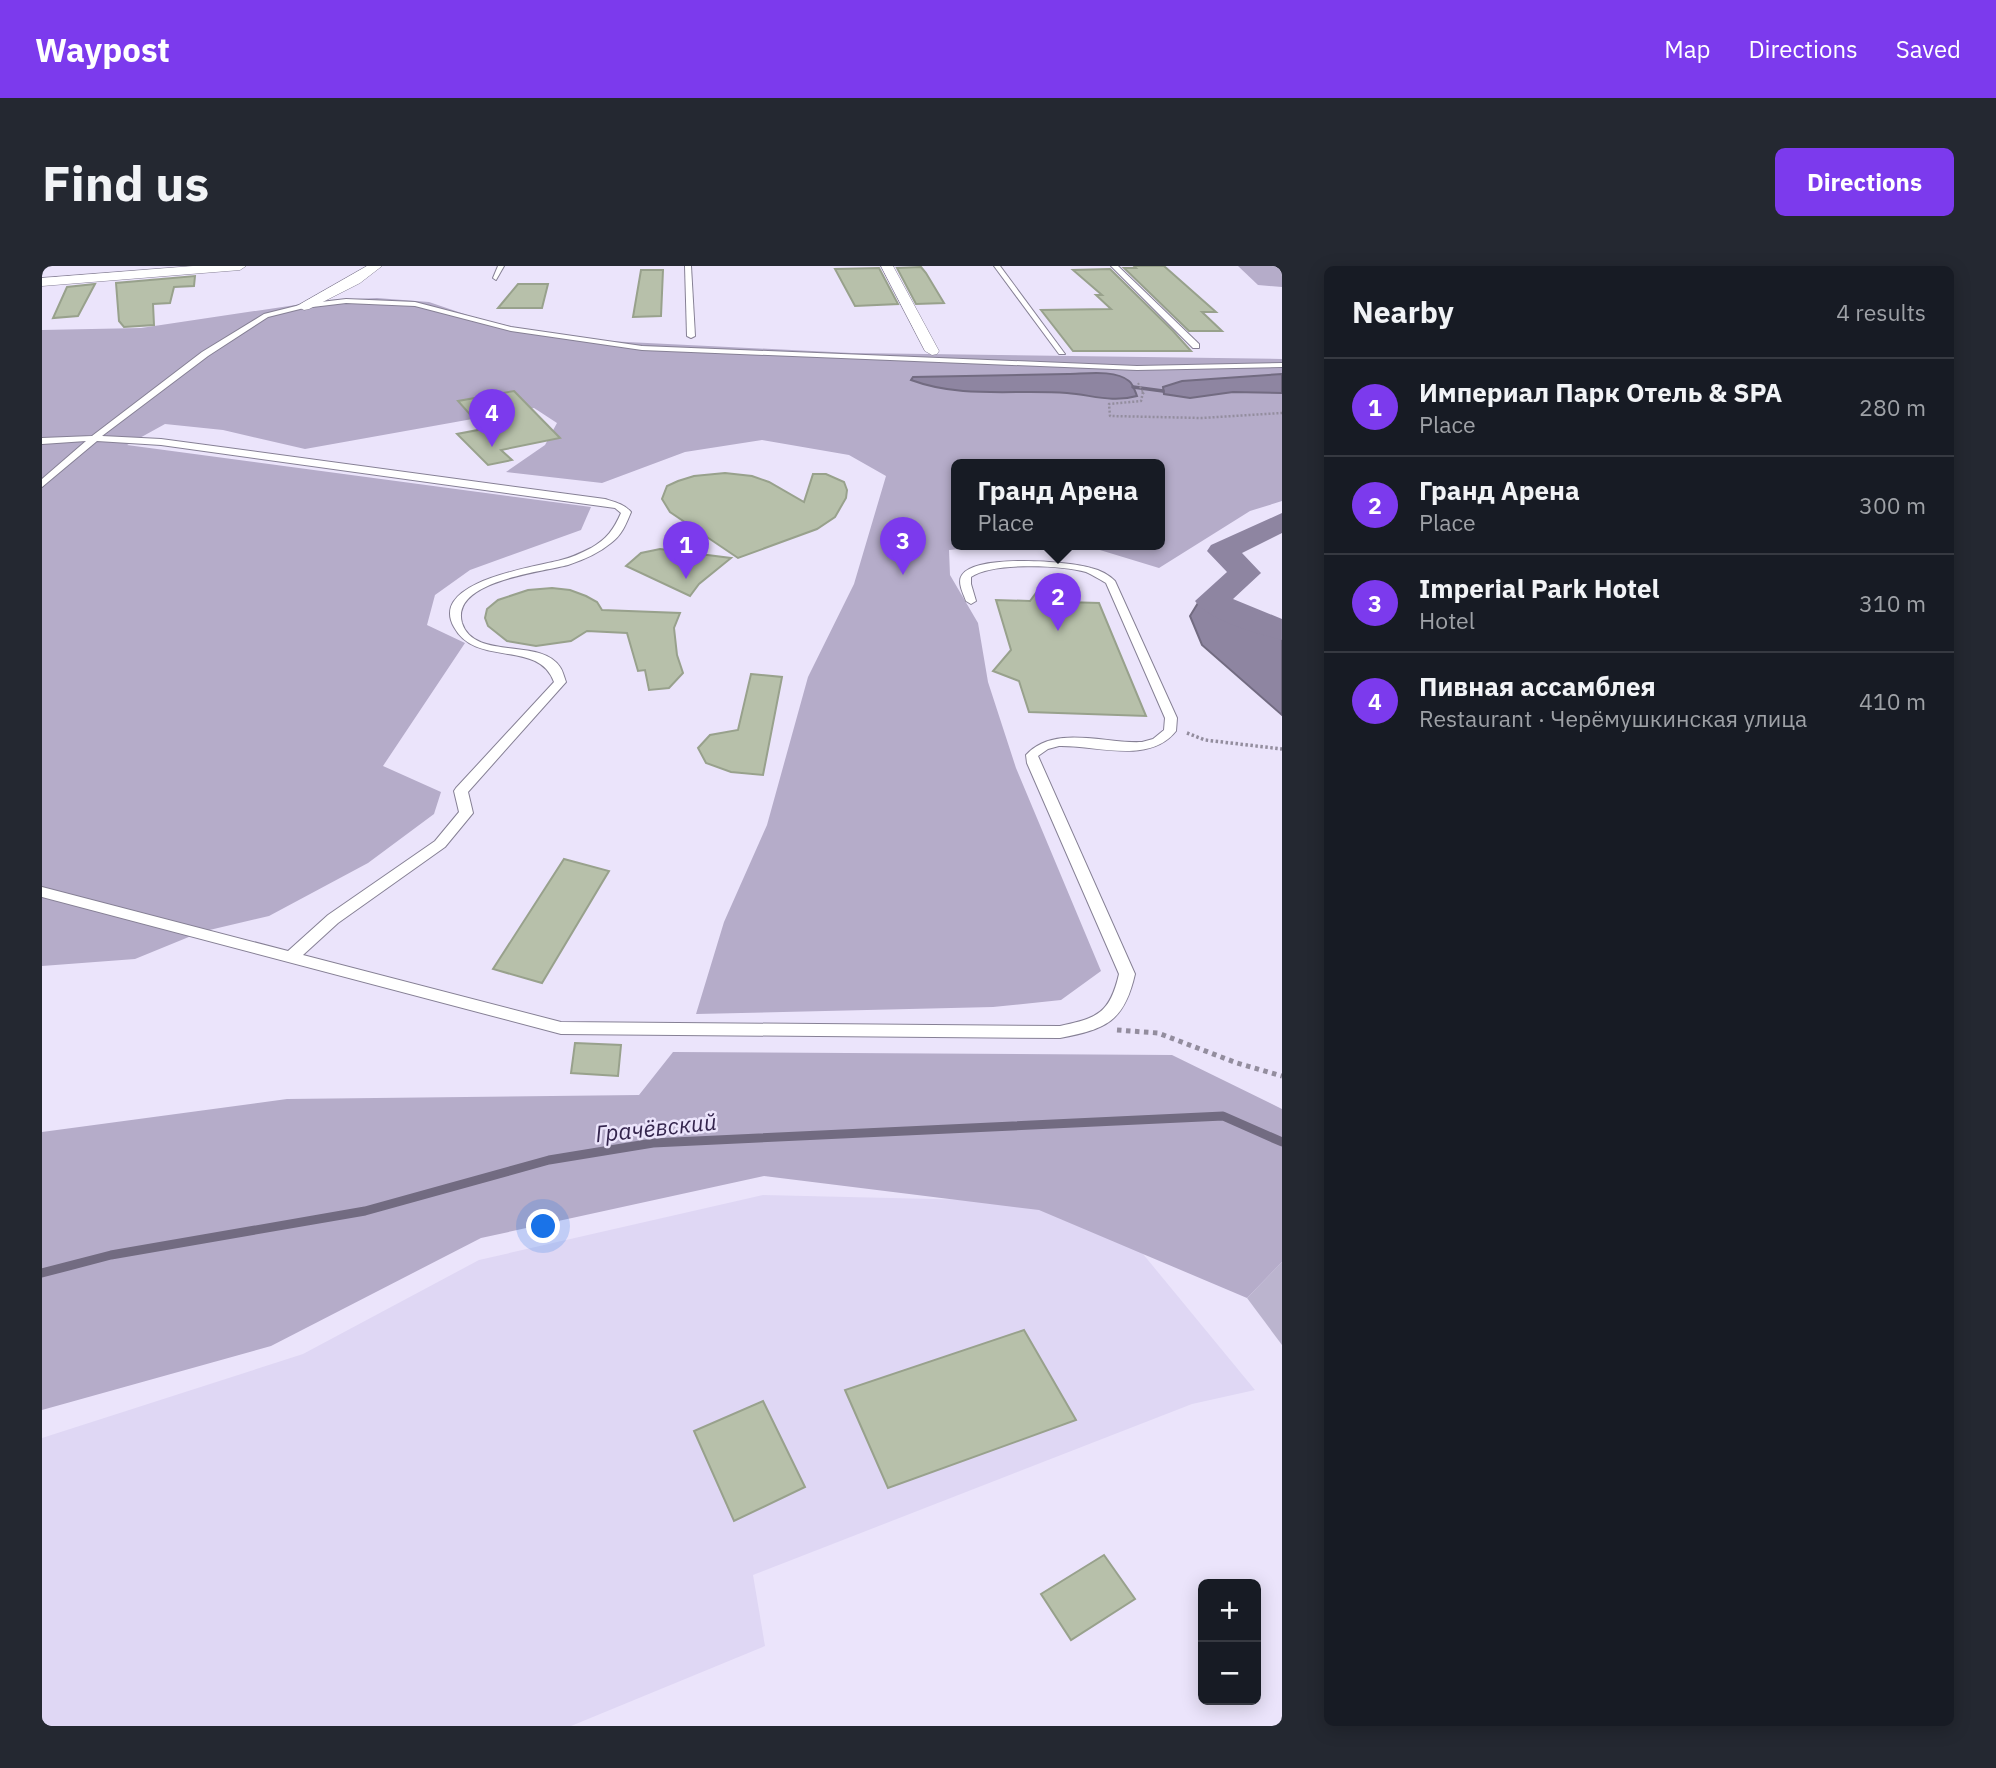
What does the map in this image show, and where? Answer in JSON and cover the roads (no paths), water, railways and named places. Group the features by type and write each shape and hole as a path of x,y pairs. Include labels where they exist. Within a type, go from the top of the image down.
{"street":[{"path":"42,282 240,266"},
{"path":"304,306 376,266"},
{"path":"887,266 932,351"}],"lane":[{"path":"496,278 501,266"},
{"path":"688,266 691,336"},
{"path":"997,266 1062,352"},
{"path":"1114,266 1196,346"},
{"path":"42,484 94,438 205,354 266,315 304,306 380,301 415,304 510,329 642,348 1137,368 1282,365"},
{"path":"42,441 94,438 161,442 606,502 626,512 618,531 598,547 570,561 486,582 465,595 456,611 457,625 469,639 485,648 545,659 558,671 559,682 461,791 466,813 440,844 333,919 291,957"},
{"path":"42,892 562,1028 1060,1032 1089,1027 1109,1016 1122,1000 1126,974 1033,763 1032,755 1048,744 1064,742 1141,746 1157,742 1172,727 1171,718 1110,581 1100,575 1070,567 982,567 967,573 964,580 971,601"}],"waterway":[{"path":"1133,387 1163,391"},
{"path":"1282,522 1222,551 1246,573 1211,601 1236,614 1282,630"},
{"name":"Грачёвский","path":"42,1273 111,1255 365,1211 549,1160 653,1143 1223,1116 1282,1142"}],"place":[{"name":"Пивная ассамблея","path":"492,447"},
{"name":"Imperial Park Hotel","path":"903,575"},
{"name":"Империал Парк Отель & SPA","path":"686,579"},
{"name":"Гранд Арена","path":"1058,631"}]}
